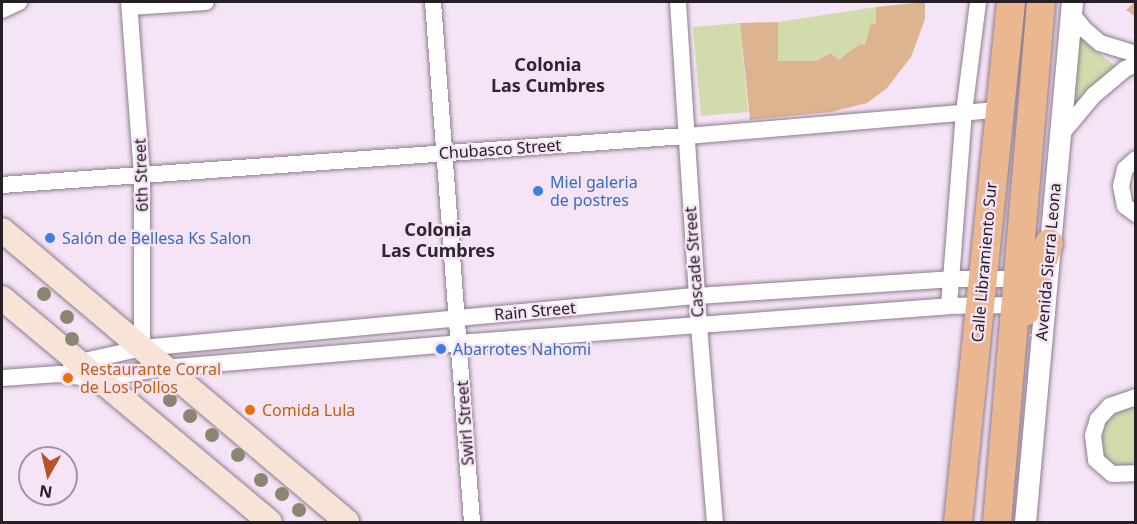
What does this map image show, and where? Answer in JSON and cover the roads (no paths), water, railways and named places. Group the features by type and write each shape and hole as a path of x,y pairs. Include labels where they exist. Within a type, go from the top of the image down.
{"highway":[{"name":"Calle Libramiento Sur","path":"958,522 998,110 1011,2"},
{"name":"Calle Libramiento Sur","path":"997,522 1041,2"},
{"path":"1011,350 1048,243"},
{"path":"1002,467 1016,522"}],"main road":[{"path":"2,230 347,522"},
{"path":"2,298 67,368 96,379 270,522"}],"street":[{"path":"2,10 19,2"},
{"path":"130,4 206,2"},
{"name":"Swirl Street","path":"433,2 472,522"},
{"name":"Cascade Street","path":"678,2 699,325 715,522"},
{"path":"949,306 964,112 978,2"},
{"name":"6th Street","path":"130,4 142,175 142,348"},
{"path":"1071,7 1085,30 1100,43 1136,54"},
{"name":"Avenida Sierra Leona","path":"1025,522 1048,243 1071,7"},
{"path":"1059,137 1094,95 1125,69 1136,64"},
{"name":"Chubasco Street","path":"2,185 686,136 998,110"},
{"path":"1136,159 1125,169 1122,186 1125,206 1136,214"},
{"name":"Rain Street","path":"2,378 67,368 142,348 697,296 950,279 982,291 1016,292"},
{"name":"Rain Street","path":"96,379 164,368 949,306 982,291 1016,292"},
{"path":"1134,478 1112,474 1096,460 1093,435 1098,419 1110,406 1136,397"}],"place":[{"name":"Miel galeria de postres","path":"538,191"},
{"name":"Salón de Bellesa Ks Salon","path":"50,238"},
{"name":"Abarrotes Nahomi","path":"441,349"},
{"name":"Restaurante Corral de Los Pollos","path":"68,378"},
{"name":"Comida Lula","path":"250,410"}],"district":[{"name":"Colonia Las Cumbres","path":"548,76"},
{"name":"Colonia Las Cumbres","path":"438,240"}]}
